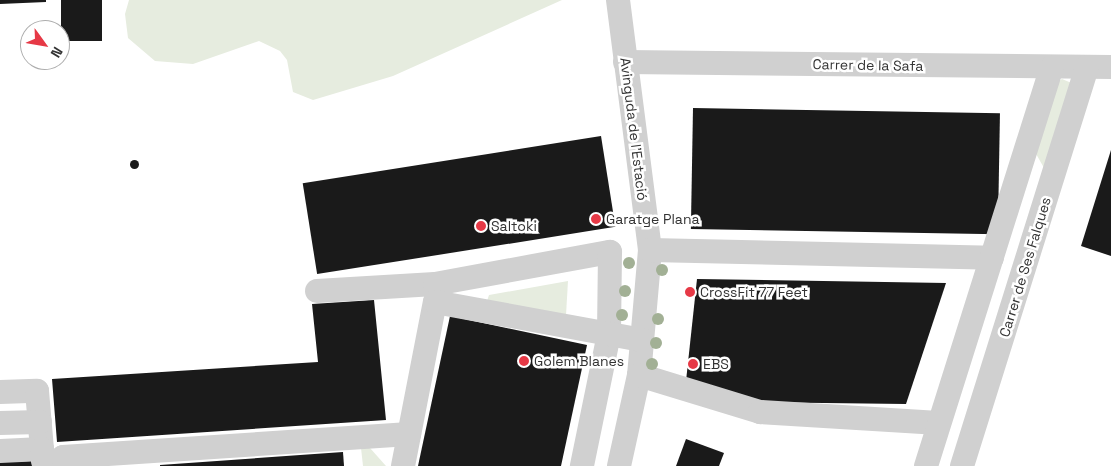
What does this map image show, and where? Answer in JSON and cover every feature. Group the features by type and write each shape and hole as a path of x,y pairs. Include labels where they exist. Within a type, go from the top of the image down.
{"street":[{"name":"Avinguda de l'Estació","path":"618,0 650,250 639,374 619,466"},
{"name":"Carrer de la Safa","path":"625,62 1111,67"},
{"path":"926,466 1052,67"},
{"name":"Carrer de Ses Falques","path":"962,466 1087,67"},
{"path":"650,250 992,258"},
{"path":"435,293 610,252 609,334 582,466"},
{"path":"317,291 435,293 609,334 643,340"},
{"path":"403,466 435,293"},
{"path":"639,374 760,412 939,423"},
{"path":"0,392 37,390 43,458 0,450"},
{"path":"0,423 40,422"},
{"path":"63,466 63,457 409,434"}],"shaded area":[{"path":"129,0 562,0 393,76 313,100 293,92 287,60 280,51 259,41 193,64 155,61 128,38 125,14"},
{"path":"1062,79 1074,84 1048,175 1035,152 1055,84"},
{"path":"568,281 566,315 487,301 489,295"},
{"path":"361,448 370,448 386,466 363,466"}],"building":[{"path":"0,0 46,0 46,2 0,4"},
{"path":"61,0 102,0 102,41 70,41 70,20 61,20"},
{"path":"693,108 1000,113 998,234 691,229"},
{"path":"601,136 615,227 317,274 303,183"},
{"path":"1111,150 1111,256 1081,246"},
{"path":"134,159 139,164 134,169 129,164"},
{"path":"697,279 946,283 906,404 752,402 686,381"},
{"path":"374,300 386,420 57,442 52,379 318,362 312,304"},
{"path":"450,316 587,345 561,466 418,466"},
{"path":"686,439 724,453 719,466 676,466"},
{"path":"343,452 344,466 160,466 160,465"},
{"path":"31,461 32,466 0,466 0,462"}],"place":[{"name":"Garatge Plana","path":"596,219"},
{"name":"Saltoki","path":"481,226"},
{"name":"CrossFit 77 Feet","path":"690,292"},
{"name":"Golem Blanes","path":"524,361"},
{"name":"EBS","path":"693,364"}]}
